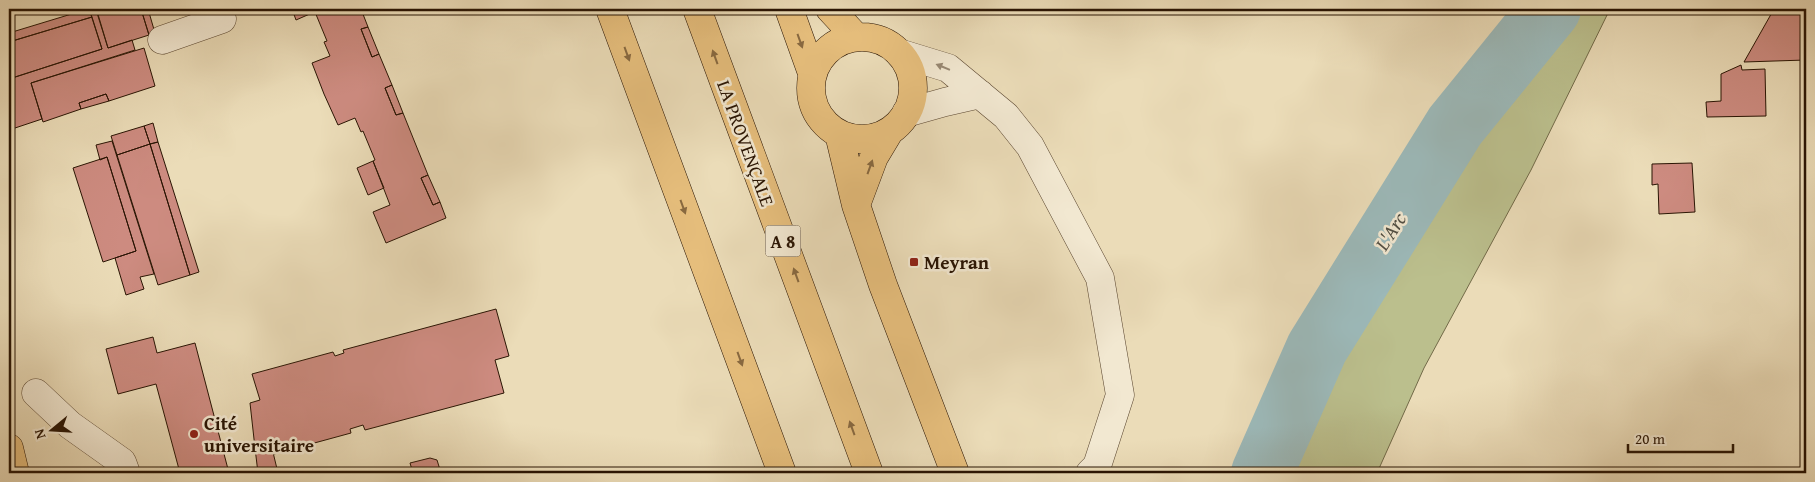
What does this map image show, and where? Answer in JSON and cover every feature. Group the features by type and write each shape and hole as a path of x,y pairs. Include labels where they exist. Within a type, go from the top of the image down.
{"main road":[{"path":"610,9 782,473"},
{"name":"LA PROVENÇALE","path":"697,9 869,473"},
{"path":"789,9 812,74"},
{"path":"830,9 856,37"},
{"path":"856,205 874,158 898,123 912,98 913,82 908,66 899,53 887,44 874,38 856,37 837,43 822,56 812,74 810,91 814,108 825,124 839,134 855,140 872,138 898,123"},
{"path":"839,134 856,205 883,285 954,473"}],"street":[{"path":"162,40 222,19 218,9"},
{"path":"899,53 948,68 1006,116 1030,146 1100,278 1120,395 1097,466 1090,473"},
{"path":"898,123 945,102 980,94"},
{"path":"36,394 70,425 122,462 126,473"}],"green space":[{"path":"1550,9 1610,9 1531,170 1424,368 1377,473 1262,473 1317,348 1455,126"}],"building":[{"path":"89,9 92,17 9,42 9,33"},
{"path":"103,9 141,9 149,35 108,48 97,11"},
{"path":"141,9 148,9 155,33 149,35"},
{"path":"292,9 310,9 312,13 296,20"},
{"path":"310,9 361,9 368,27 361,29 372,57 379,54 392,85 385,88 396,115 403,113 428,175 421,178 433,205 440,202 446,218 386,243 373,212 390,205 363,131 361,132 355,118 338,125 324,94 312,63 330,56 324,42 327,41 315,12 312,13"},
{"path":"1774,9 1806,9 1806,60 1744,62"},
{"path":"97,13 108,48 132,40 135,50 31,83 42,119 9,130 9,111 12,110 9,101 9,79 102,49 91,15"},
{"path":"92,17 102,49 9,79 9,42"},
{"path":"368,27 379,54 372,57 361,29"},
{"path":"144,48 155,86 109,101 106,94 79,103 81,109 43,122 31,83"},
{"path":"1741,65 1742,70 1765,69 1766,116 1707,117 1706,102 1721,101 1721,74"},
{"path":"392,85 403,113 396,115 385,88"},
{"path":"106,94 109,101 81,109 79,103"},
{"path":"153,123 158,142 150,144 144,126"},
{"path":"144,126 150,144 117,155 111,136"},
{"path":"112,141 154,274 140,277 144,289 126,295 115,258 136,251 107,157 100,160 96,145"},
{"path":"158,142 199,272 190,275 150,144"},
{"path":"150,144 190,275 158,285 117,155"},
{"path":"107,157 136,251 103,262 73,168"},
{"path":"373,161 384,188 368,195 357,168"},
{"path":"1692,163 1695,212 1659,214 1658,184 1652,185 1652,164"},
{"path":"428,175 440,202 433,205 421,178"},
{"path":"496,309 509,356 495,360 504,393 365,430 363,425 350,429 351,433 274,454 271,444 255,448 250,403 260,400 252,374 333,352 335,356 344,353 343,350"},
{"name":"Cité universitaire","path":"153,337 157,353 195,343 229,473 180,473 156,384 118,394 106,349"},
{"path":"271,444 278,473 258,473 255,448"},
{"path":"430,458 437,460 441,473 413,473 410,463"},
{"path":"463,469 464,473 444,473"}],"waterway":[{"name":"L'Arc","path":"1262,473 1317,348 1455,126 1550,9"}],"place":[{"name":"Meyran","path":"914,262"},
{"name":"Cité universitaire","path":"194,434"}]}
